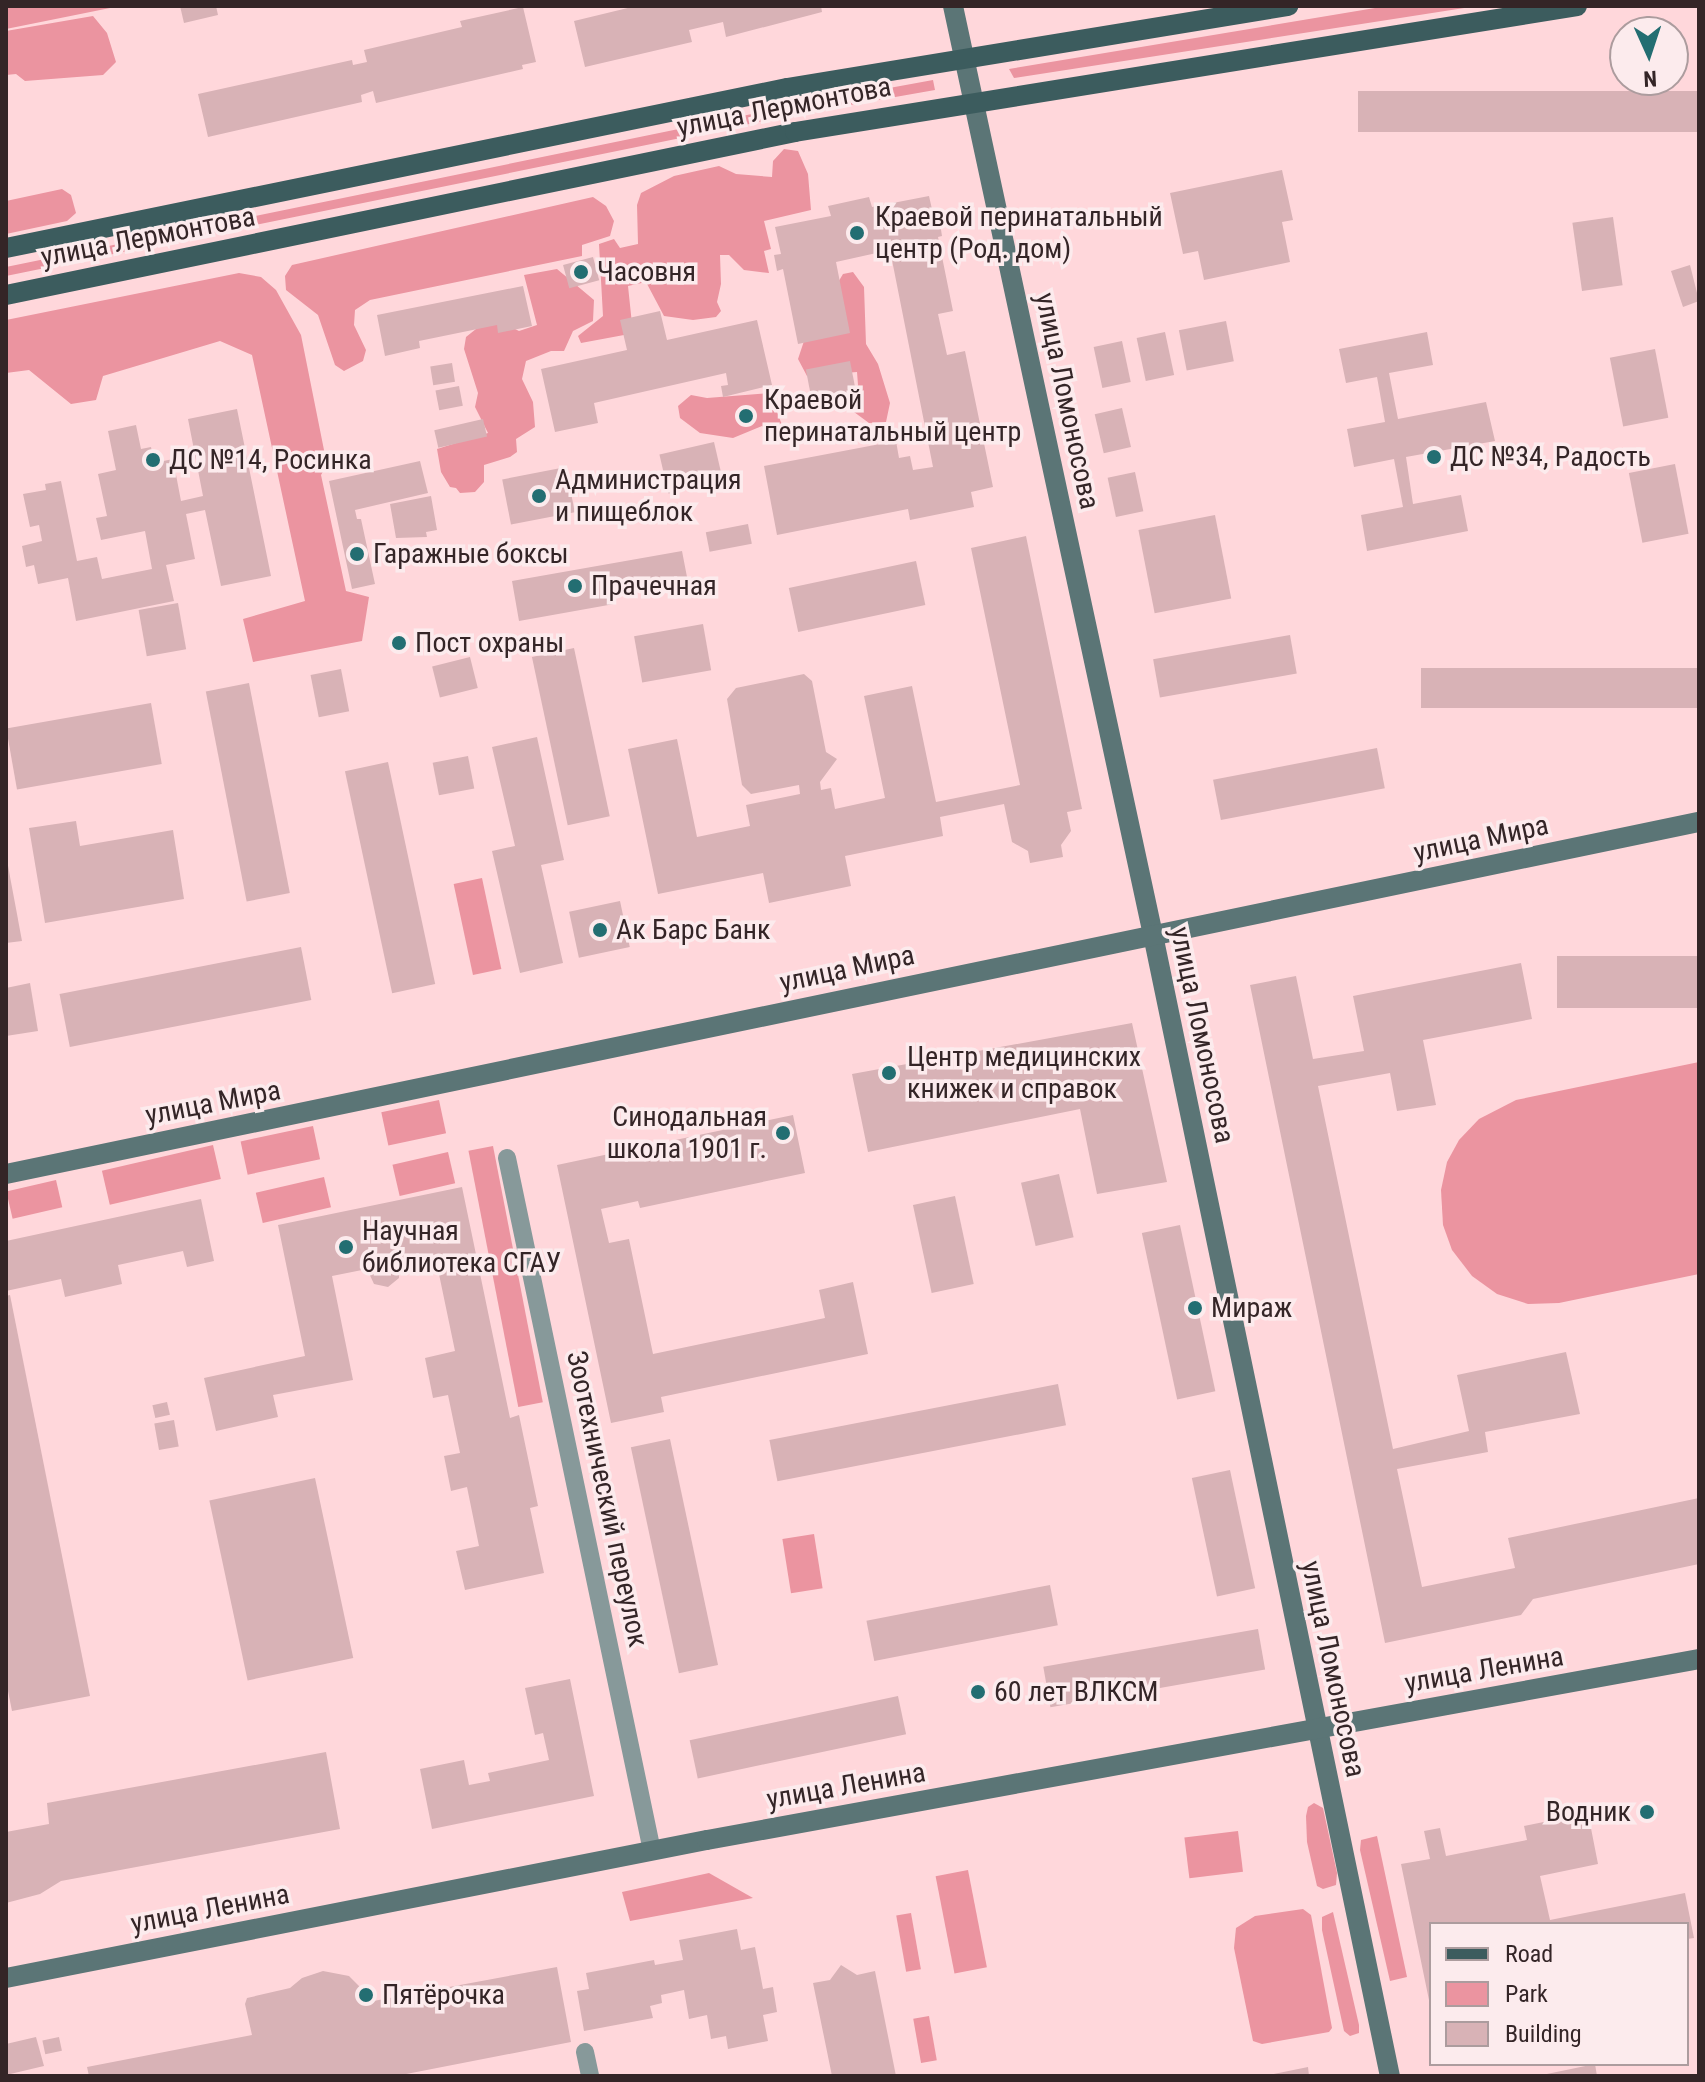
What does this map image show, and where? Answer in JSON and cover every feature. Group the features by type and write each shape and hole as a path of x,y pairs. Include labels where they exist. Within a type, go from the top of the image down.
{"main road":[{"name":"улица Ломоносова","path":"953,6 1153,935 1390,2076"},
{"name":"улица Лермонтова","path":"6,248 787,88 1288,6"},
{"name":"улица Лермонтова","path":"6,295 795,132 1577,6"},
{"name":"улица Мира","path":"6,1174 1699,822"},
{"name":"улица Ленина","path":"6,1978 652,1851 1699,1659"}],"street":[{"name":"Зоотехнический переулок","path":"507,1158 652,1851"},
{"path":"585,2052 590,2076"}],"green space":[{"path":"6,6 120,6 6,29"},
{"path":"1387,6 1477,6 1014,78 1009,69"},
{"path":"93,16 107,33 116,62 103,75 25,81 16,74 6,75 6,31"},
{"path":"933,80 935,90 793,115 6,276 6,267 791,106"},
{"path":"784,149 798,151 808,174 811,210 764,221 771,249 764,251 769,273 744,270 729,255 720,255 721,284 717,302 721,311 716,317 693,320 664,316 646,282 628,286 632,324 624,335 581,343 578,336 603,316 599,244 614,239 620,248 638,244 637,205 641,193 674,176 719,166 736,174 772,177 773,161"},
{"path":"62,189 71,195 76,213 67,221 6,234 6,201"},
{"path":"593,197 606,206 614,221 610,236 582,245 582,256 370,300 355,310 354,325 366,350 363,361 344,371 335,365 318,315 286,290 285,276 292,265"},
{"path":"557,269 594,300 593,321 573,331 564,351 551,351 526,361 522,379 533,402 535,427 516,439 517,452 484,465 484,482 475,492 460,493 450,487 441,472 437,449 488,433 475,407 478,393 464,349 466,337 491,317 519,331 537,325 524,275"},
{"path":"853,272 864,287 866,344 878,364 890,403 886,422 869,423 854,412 852,399 858,385 857,372 807,376 798,359 805,338 843,274"},
{"path":"239,273 261,277 276,290 301,335 327,465 321,475 346,591 369,597 362,641 253,662 243,619 305,601 252,355 220,341 103,376 96,400 71,404 29,370 6,373 6,320"},
{"path":"770,393 785,433 778,438 762,426 733,438 700,433 680,418 678,406 691,395 707,398"},
{"path":"482,878 501,969 473,975 454,884"},
{"path":"1699,1062 1699,1274 1559,1303 1528,1304 1497,1294 1472,1276 1452,1250 1443,1225 1441,1190 1447,1162 1459,1140 1479,1119 1516,1100"},
{"path":"439,1100 446,1133 388,1146 381,1112"},
{"path":"313,1126 320,1159 248,1175 241,1141"},
{"path":"213,1145 221,1179 110,1205 102,1171"},
{"path":"493,1146 543,1402 518,1407 468,1151"},
{"path":"448,1152 455,1183 400,1196 392,1165"},
{"path":"324,1177 331,1207 263,1223 256,1193"},
{"path":"56,1180 62,1207 13,1219 6,1191"},
{"path":"814,1534 823,1588 791,1593 782,1539"},
{"path":"1314,1803 1323,1808 1337,1873 1336,1885 1323,1889 1317,1886 1307,1842 1306,1816 1308,1807"},
{"path":"1238,1831 1243,1872 1189,1878 1184,1838"},
{"path":"1377,1836 1407,1977 1390,1981 1360,1850 1361,1840"},
{"path":"968,1870 987,1967 954,1973 936,1876"},
{"path":"709,1873 753,1898 630,1921 622,1892"},
{"path":"1303,1909 1311,1915 1332,2028 1329,2032 1262,2044 1253,2041 1234,1948 1236,1928 1255,1916"},
{"path":"1333,1912 1359,2025 1359,2033 1350,2036 1344,2031 1322,1930 1322,1917"},
{"path":"911,1913 921,1969 906,1972 896,1916"},
{"path":"929,2016 937,2060 921,2063 913,2019"}],"building":[{"path":"180,6 216,6 218,15 184,23"},
{"path":"636,6 821,6 822,12 726,37 723,22 689,30 692,42 585,67 574,21"},
{"path":"523,7 536,62 522,65 523,69 376,103 373,91 361,95 362,102 208,137 198,94 352,60 353,65 367,62 364,50 462,27 460,21"},
{"path":"1358,91 1609,91 1609,96 1689,96 1689,91 1699,91 1699,132 1358,132"},
{"path":"1282,170 1293,220 1282,222 1290,262 1204,280 1198,251 1183,254 1170,193"},
{"path":"929,196 934,218 939,217 942,236 938,237 953,311 938,314 947,355 965,351 993,487 971,492 974,507 910,520 908,509 777,535 764,466 896,441 899,458 910,456 913,470 933,467 890,250 836,262 850,333 798,344 783,269 777,271 774,255 781,254 775,227 831,216 828,206 869,197 872,207"},
{"path":"1613,217 1623,285 1582,291 1572,223"},
{"name":"Часовня","path":"593,257 599,280 569,288 563,265"},
{"path":"1690,265 1699,301 1683,307 1671,271"},
{"path":"523,286 532,326 498,333 497,325 419,341 420,348 385,356 377,315"},
{"path":"660,311 667,340 757,320 772,385 723,397 721,386 728,385 726,373 594,403 598,423 555,432 541,369 627,350 620,320"},
{"path":"1226,321 1234,361 1187,370 1179,330"},
{"path":"1165,332 1174,375 1146,381 1137,338"},
{"path":"1427,332 1433,365 1389,373 1398,419 1486,402 1495,441 1406,457 1413,504 1461,495 1468,531 1367,551 1361,515 1403,507 1394,459 1354,467 1347,429 1385,422 1377,377 1346,383 1339,349"},
{"path":"1122,341 1131,382 1102,388 1094,347"},
{"path":"1655,349 1668,418 1623,426 1610,358"},
{"path":"850,361 856,391 812,400 806,370"},
{"path":"452,363 455,382 433,385 430,366"},
{"path":"459,386 463,406 439,410 435,391"},
{"path":"1122,408 1131,447 1104,453 1095,414"},
{"name":"ДС №14, Росинка","path":"237,409 271,576 221,586 205,510 186,514 195,559 166,565 174,601 76,621 68,578 38,584 34,565 26,567 22,546 42,541 39,525 30,527 23,494 46,490 45,484 61,481 77,561 97,557 102,579 152,569 145,531 101,540 96,518 107,516 98,474 116,470 108,431 136,425 141,449 151,447 154,463 173,459 181,501 203,496 188,419"},
{"path":"483,419 487,437 438,448 434,430"},
{"path":"714,442 723,481 668,494 659,455"},
{"path":"420,461 428,493 355,510 357,519 361,519 375,584 352,589 329,481"},
{"path":"1675,464 1689,534 1642,543 1629,473"},
{"name":"Администрация и пищеблок","path":"566,467 575,512 511,525 502,479"},
{"path":"1135,472 1143,511 1116,517 1108,478"},
{"path":"431,496 437,530 426,532 427,537 396,538 390,504"},
{"path":"1215,515 1231,598 1155,613 1138,530"},
{"path":"748,524 752,544 710,552 706,532"},
{"path":"1026,536 1082,809 1067,812 1071,831 1061,845 1063,857 1030,863 1028,851 1012,842 1004,804 940,817 943,836 845,856 851,886 769,903 763,873 658,894 628,749 677,739 697,837 750,826 746,805 800,794 799,785 751,794 742,785 727,699 736,688 804,674 812,681 826,752 837,759 820,782 821,790 831,788 835,809 885,798 864,696 912,686 936,802 1020,785 971,548"},
{"name":"Прачечная","path":"682,551 687,577 612,590 614,604 519,621 512,581"},
{"path":"916,561 925,605 798,632 789,588"},
{"path":"178,603 186,649 147,656 139,610"},
{"path":"703,624 711,670 642,682 634,636"},
{"path":"1290,635 1297,673 1160,698 1153,659"},
{"path":"574,648 610,816 568,825 532,657"},
{"path":"470,657 478,688 440,697 432,666"},
{"path":"1421,668 1699,668 1699,708 1421,708"},
{"path":"341,669 349,711 319,717 311,675"},
{"path":"249,683 290,893 247,901 206,691"},
{"path":"151,703 162,764 17,790 6,729"},
{"path":"537,737 564,860 541,865 563,963 520,973 492,851 515,846 492,747"},
{"path":"1377,748 1385,788 1221,820 1213,780"},
{"path":"468,756 474,788 439,795 433,763"},
{"path":"388,762 435,984 392,993 345,771"},
{"path":"76,821 80,846 173,830 184,899 45,923 29,828"},
{"path":"6,855 22,941 6,943"},
{"path":"620,901 630,947 579,958 569,912"},
{"path":"301,947 311,1000 70,1047 60,994"},
{"path":"1557,956 1699,956 1699,1008 1557,1008"},
{"path":"1521,963 1532,1019 1423,1040 1436,1105 1397,1111 1390,1073 1318,1086 1393,1449 1469,1431 1457,1375 1566,1352 1580,1414 1485,1432 1488,1452 1397,1469 1422,1587 1515,1568 1508,1538 1699,1498 1699,1564 1533,1599 1521,1615 1385,1643 1250,985 1296,976 1313,1059 1364,1051 1353,996"},
{"path":"30,983 38,1031 6,1036 6,988"},
{"path":"1132,1023 1167,1182 1097,1194 1080,1109 868,1152 852,1074"},
{"path":"793,1115 805,1173 640,1208 638,1201 601,1209 609,1243 629,1239 653,1354 825,1318 819,1290 853,1282 868,1354 661,1397 664,1412 611,1423 557,1165"},
{"path":"1059,1174 1074,1237 1036,1246 1021,1183"},
{"path":"462,1187 510,1418 519,1415 538,1506 530,1508 544,1573 465,1590 456,1551 479,1546 467,1487 451,1491 444,1456 460,1453 448,1395 433,1398 425,1358 455,1351 435,1255 399,1262 399,1278 388,1287 374,1284 367,1269 332,1276 353,1380 273,1395 278,1417 216,1431 204,1378 305,1356 278,1225"},
{"path":"955,1196 974,1284 932,1293 913,1205"},
{"path":"201,1199 214,1261 187,1267 183,1251 118,1265 122,1284 65,1297 61,1279 6,1291 6,1241"},
{"path":"1180,1225 1215,1391 1177,1399 1142,1233"},
{"path":"10,1295 90,1696 12,1711 6,1681 6,1296"},
{"path":"1058,1384 1066,1425 777,1481 769,1440"},
{"path":"167,1402 170,1415 155,1418 152,1405"},
{"path":"174,1420 179,1447 159,1450 154,1423"},
{"path":"670,1439 718,1665 679,1673 631,1447"},
{"path":"1230,1470 1255,1588 1217,1596 1192,1478"},
{"path":"315,1478 353,1658 248,1680 209,1500"},
{"path":"1050,1585 1058,1625 874,1661 866,1621"},
{"path":"1258,1629 1265,1669 1050,1707 1043,1667"},
{"path":"570,1679 594,1796 432,1829 420,1769 464,1760 469,1785 490,1781 488,1773 549,1760 543,1733 535,1735 525,1688"},
{"path":"898,1696 906,1734 698,1778 690,1740"},
{"path":"326,1752 340,1829 61,1881 40,1894 6,1903 6,1832 49,1824 47,1803"},
{"path":"1588,1813 1598,1864 1540,1876 1550,1920 1685,1893 1694,1938 1689,1939 1689,1922 1429,1922 1429,2000 1401,1864 1430,1859 1424,1831 1440,1828 1446,1856 1527,1840 1524,1826"},
{"path":"737,1929 741,1950 755,1947 763,1989 773,1987 777,2012 763,2015 768,2041 728,2049 726,2036 711,2039 707,2015 689,2019 684,1990 661,1995 662,2003 650,2006 653,2018 584,2031 577,1991 589,1989 586,1973 654,1960 655,1965 683,1960 679,1940"},
{"path":"841,1965 857,1975 875,1971 896,2076 832,2076 813,1983 830,1980"},
{"path":"557,1967 571,2042 396,2076 89,2076 87,2067 252,2035 245,2004 247,1998 290,1988 302,1978 323,1971 349,1976 363,1990 368,2002"},
{"path":"36,2037 44,2066 6,2075 6,2044"},
{"path":"59,2037 62,2051 45,2054 42,2041"},
{"path":"1595,2066 1597,2076 1542,2076"},
{"path":"1308,2067 1309,2076 1269,2076 1269,2075"}],"place":[{"name":"Краевой перинатальный центр (Род. дом)","path":"857,233"},
{"name":"Часовня","path":"581,272"},
{"name":"Краевой перинатальный центр","path":"746,416"},
{"name":"ДС №34, Радость","path":"1434,457"},
{"name":"ДС №14, Росинка","path":"153,460"},
{"name":"Администрация и пищеблок","path":"539,496"},
{"name":"Гаражные боксы","path":"357,554"},
{"name":"Прачечная","path":"575,586"},
{"name":"Пост охраны","path":"399,643"},
{"name":"Ак Барс Банк","path":"600,930"},
{"name":"Центр медицинских книжек и справок","path":"889,1073"},
{"name":"Синодальная школа 1901 г.","path":"783,1133"},
{"name":"Научная библиотека СГАУ","path":"346,1247"},
{"name":"Мираж","path":"1195,1308"},
{"name":"60 лет ВЛКСМ","path":"978,1692"},
{"name":"Водник","path":"1647,1812"},
{"name":"Пятёрочка","path":"366,1995"}]}
